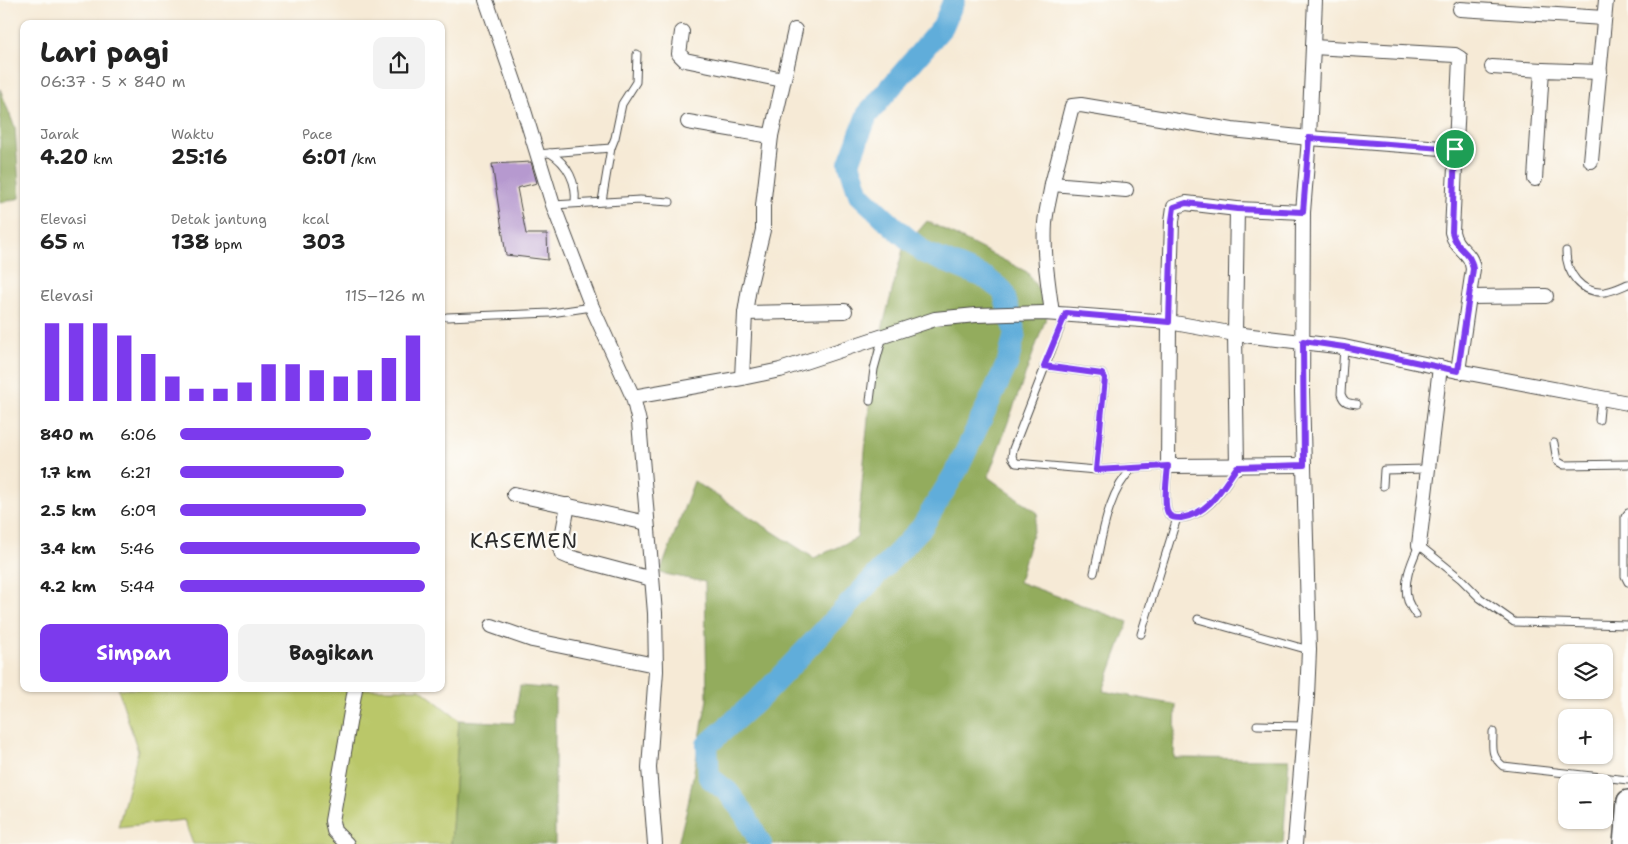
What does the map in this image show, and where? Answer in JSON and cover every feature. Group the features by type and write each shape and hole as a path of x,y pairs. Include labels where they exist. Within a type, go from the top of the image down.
{"main road":[{"path":"1624,844 1628,801"}],"street":[{"path":"486,0 522,104 544,154 553,205 592,307 633,397 638,422 655,613 655,665 649,768 655,844"},
{"path":"1295,844 1310,650 1304,465 1303,212 1316,0"},
{"path":"1591,161 1606,0"},
{"path":"1460,9 1604,18"},
{"path":"742,378 745,312 748,288 763,230 763,206 771,136 782,80 795,30"},
{"path":"682,32 679,54 685,60 782,80"},
{"path":"1313,47 1458,56 1460,61 1452,232 1454,241 1472,260 1473,269 1458,371"},
{"path":"1492,67 1600,72"},
{"path":"1535,179 1542,70"},
{"path":"1048,313 1045,222 1052,184 1070,111 1075,104 1193,124 1309,138 1455,149"},
{"path":"688,122 771,136"},
{"path":"1052,184 1126,190"},
{"path":"1303,212 1237,209 1186,203 1174,207 1169,322 1168,466 1237,467 1304,465"},
{"path":"1237,209 1235,334 1237,467"},
{"path":"1470,297 1546,296"},
{"path":"745,312 845,312"},
{"path":"633,397 780,370 935,319 976,315 1066,313 1169,322 1235,334 1344,347 1628,403"},
{"path":"1419,545 1440,367"},
{"path":"514,494 647,523"},
{"path":"568,505 560,548 562,554 652,580"},
{"path":"492,626 532,640 655,665"},
{"path":"347,844 334,831 332,820 354,692"}],"lane":[{"path":"602,201 611,148 622,104 636,82 637,54"},
{"path":"544,154 611,148"},
{"path":"544,154 557,158 572,176 576,194 575,203"},
{"path":"553,205 640,200 670,202"},
{"path":"1566,251 1569,273 1586,288 1592,291 1605,292 1628,284"},
{"path":"447,317 551,313 592,307"},
{"path":"1066,313 1013,449 1012,457 1016,463 1096,470 1168,466 1167,512 1177,518 1196,515 1203,510 1220,492 1237,467"},
{"path":"870,402 874,369 883,335"},
{"path":"1344,347 1340,394 1343,400 1348,403 1357,404"},
{"path":"1044,366 1102,374 1105,378 1096,470"},
{"path":"1599,420 1601,398"},
{"path":"1554,443 1557,461 1564,465 1628,464"},
{"path":"1094,573 1111,503 1123,477 1133,468"},
{"path":"1383,486 1384,470 1427,469"},
{"path":"1628,513 1625,517 1625,576 1628,582"},
{"path":"1141,634 1177,518"},
{"path":"1416,615 1408,600 1407,582 1411,564 1419,545 1461,579 1480,598 1514,622 1628,625"},
{"path":"1198,619 1310,650"},
{"path":"1258,725 1305,726"},
{"path":"1493,732 1495,759 1503,766 1628,780"}],"green space":[{"path":"0,89 15,128 20,198 0,203"},
{"path":"927,221 1027,272 1050,307 988,477 1038,513 1019,582 1128,622 1103,691 1176,705 1174,758 1289,759 1283,844 678,844 688,804 707,699 705,582 660,573 694,481 814,558 857,538 873,364 903,249"},
{"path":"520,686 555,689 555,844 451,844 459,720 514,723"},
{"path":"119,692 424,692 459,720 451,844 193,844 184,820 118,827 138,751"}],"building":[{"path":"531,162 537,183 517,188 526,234 547,234 548,260 506,255 492,164"}],"waterway":[{"path":"761,844 744,813 728,792 709,777 707,745 763,695 922,527 958,468 1008,362 1015,333 1003,291 986,278 925,253 859,194 849,163 867,115 943,26 954,0"}],"district":[{"name":"KASEMEN","path":"524,541"}],"route":[{"path":"1309,138 1455,149 1452,232 1454,241 1472,260 1473,269 1458,371 1344,347 1303,341 1304,465 1237,467 1220,492 1203,510 1196,515 1177,518 1167,512 1168,466 1096,470 1106,384 1105,378 1102,374 1044,366 1066,313 1169,322 1172,214 1174,207 1178,204 1186,203 1237,209 1303,212 1309,138"}]}
